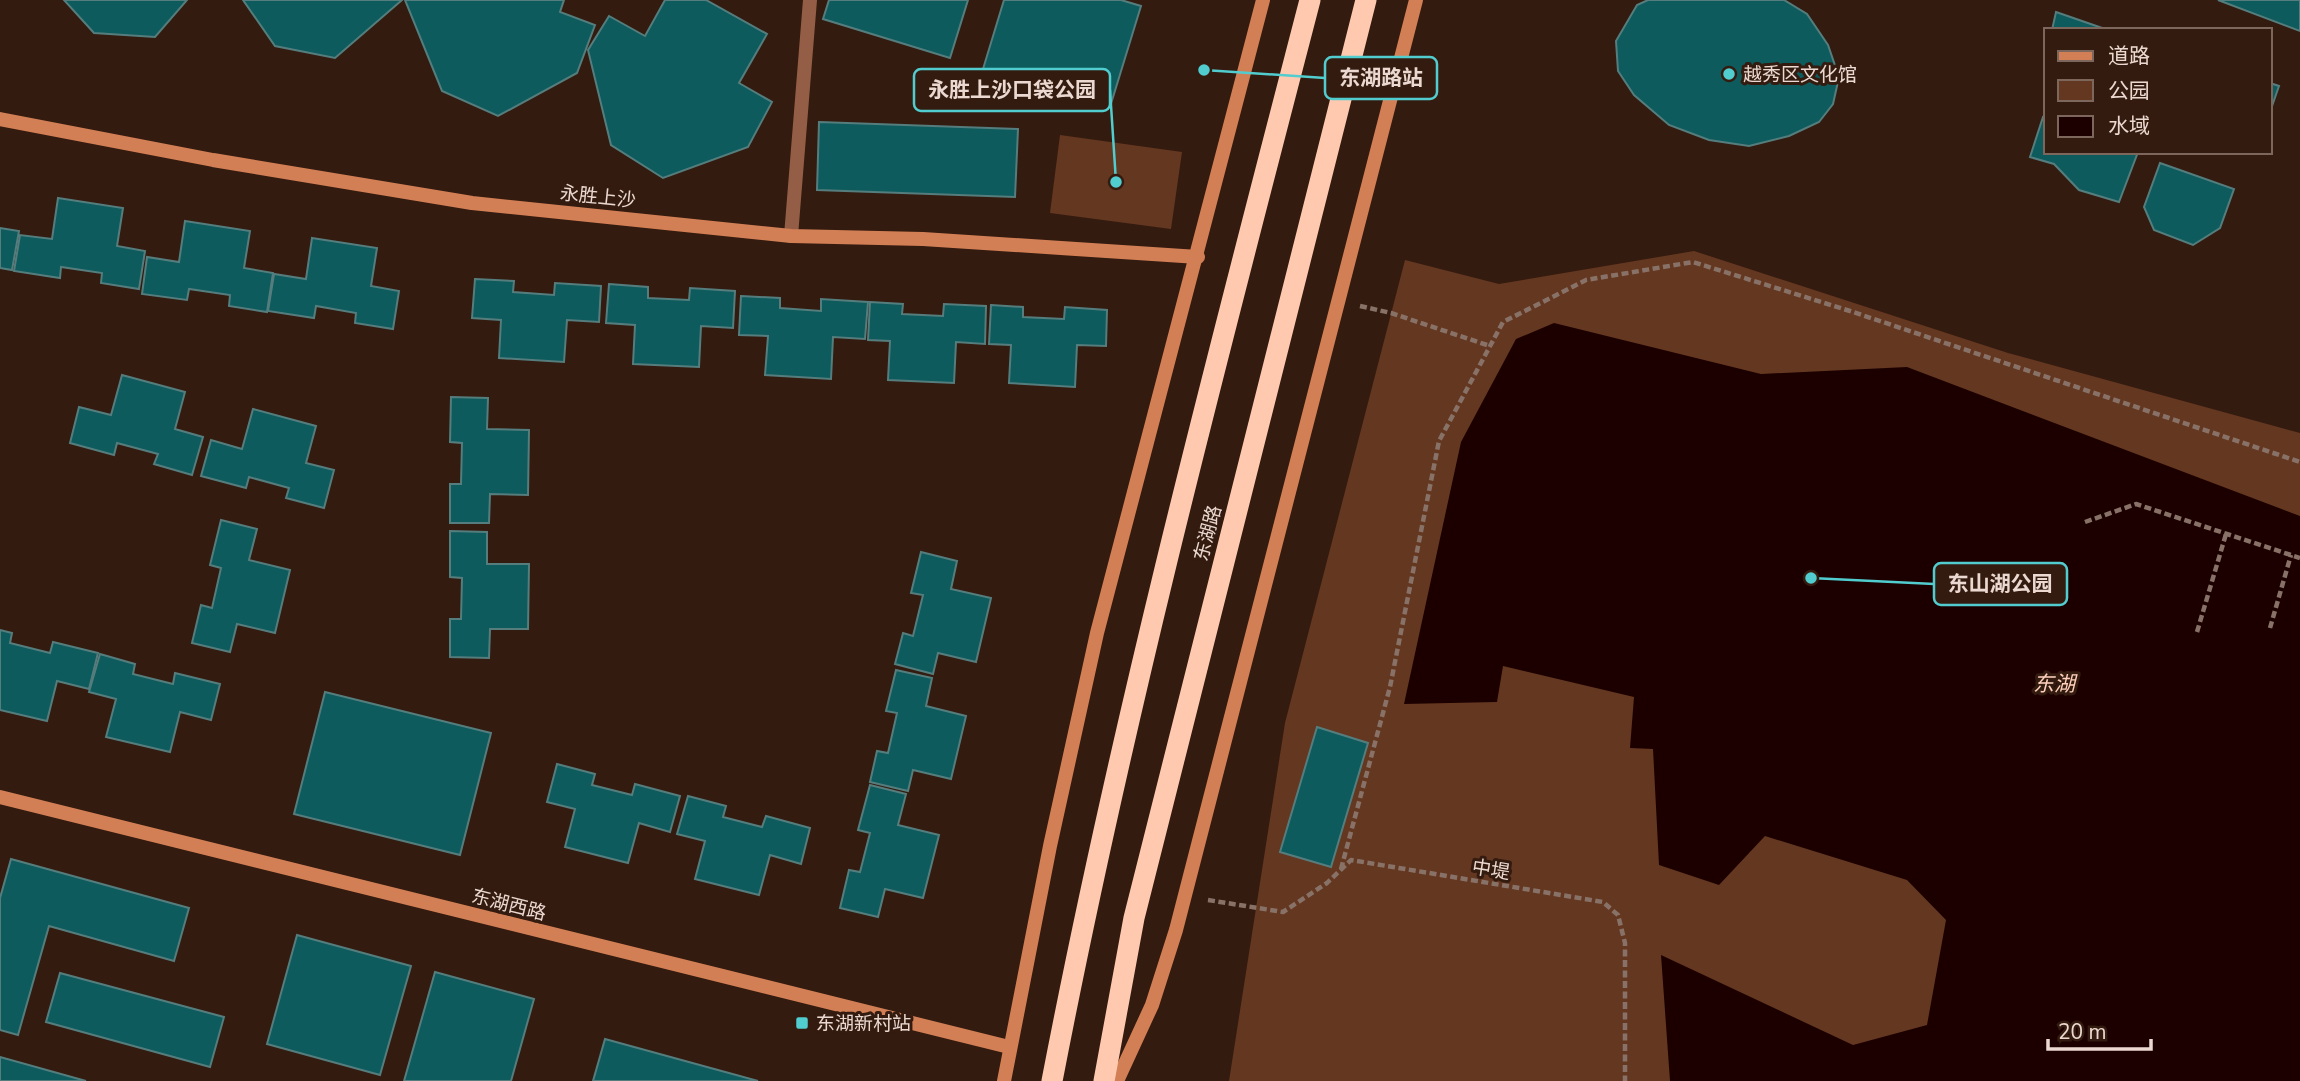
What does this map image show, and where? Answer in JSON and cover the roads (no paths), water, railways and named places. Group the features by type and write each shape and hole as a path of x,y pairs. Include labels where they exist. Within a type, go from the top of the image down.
{"highway":[{"name":"东湖路","path":"1052,1081 1104,835 1185,495 1310,0"},
{"name":"东湖路","path":"1104,1081 1134,918 1366,0"}],"main road":[{"path":"1004,1081 1097,633 1198,257 1263,0"},
{"path":"1117,1081 1152,1004 1175,930 1416,0"},
{"name":"永胜上沙","path":"0,119 213,160 472,203 791,236 923,239 1198,257"},
{"name":"东湖西路","path":"0,797 1009,1047"}],"street":[{"path":"791,236 810,0"}],"water":[{"name":"东湖","path":"1554,323 1761,374 1907,367 2300,516 2300,1081 1670,1081 1661,955 1853,1045 1927,1025 1946,920 1907,880 1765,836 1719,885 1659,865 1653,749 1630,748 1634,697 1503,666 1497,702 1404,704 1461,442 1516,339"}],"place":[{"name":"东湖路站","path":"1204,70"},
{"name":"越秀区文化馆","path":"1729,74"},
{"name":"永胜上沙口袋公园","path":"1116,182"},
{"name":"东山湖公园","path":"1811,578"},
{"name":"东湖新村站","path":"802,1023"}]}
